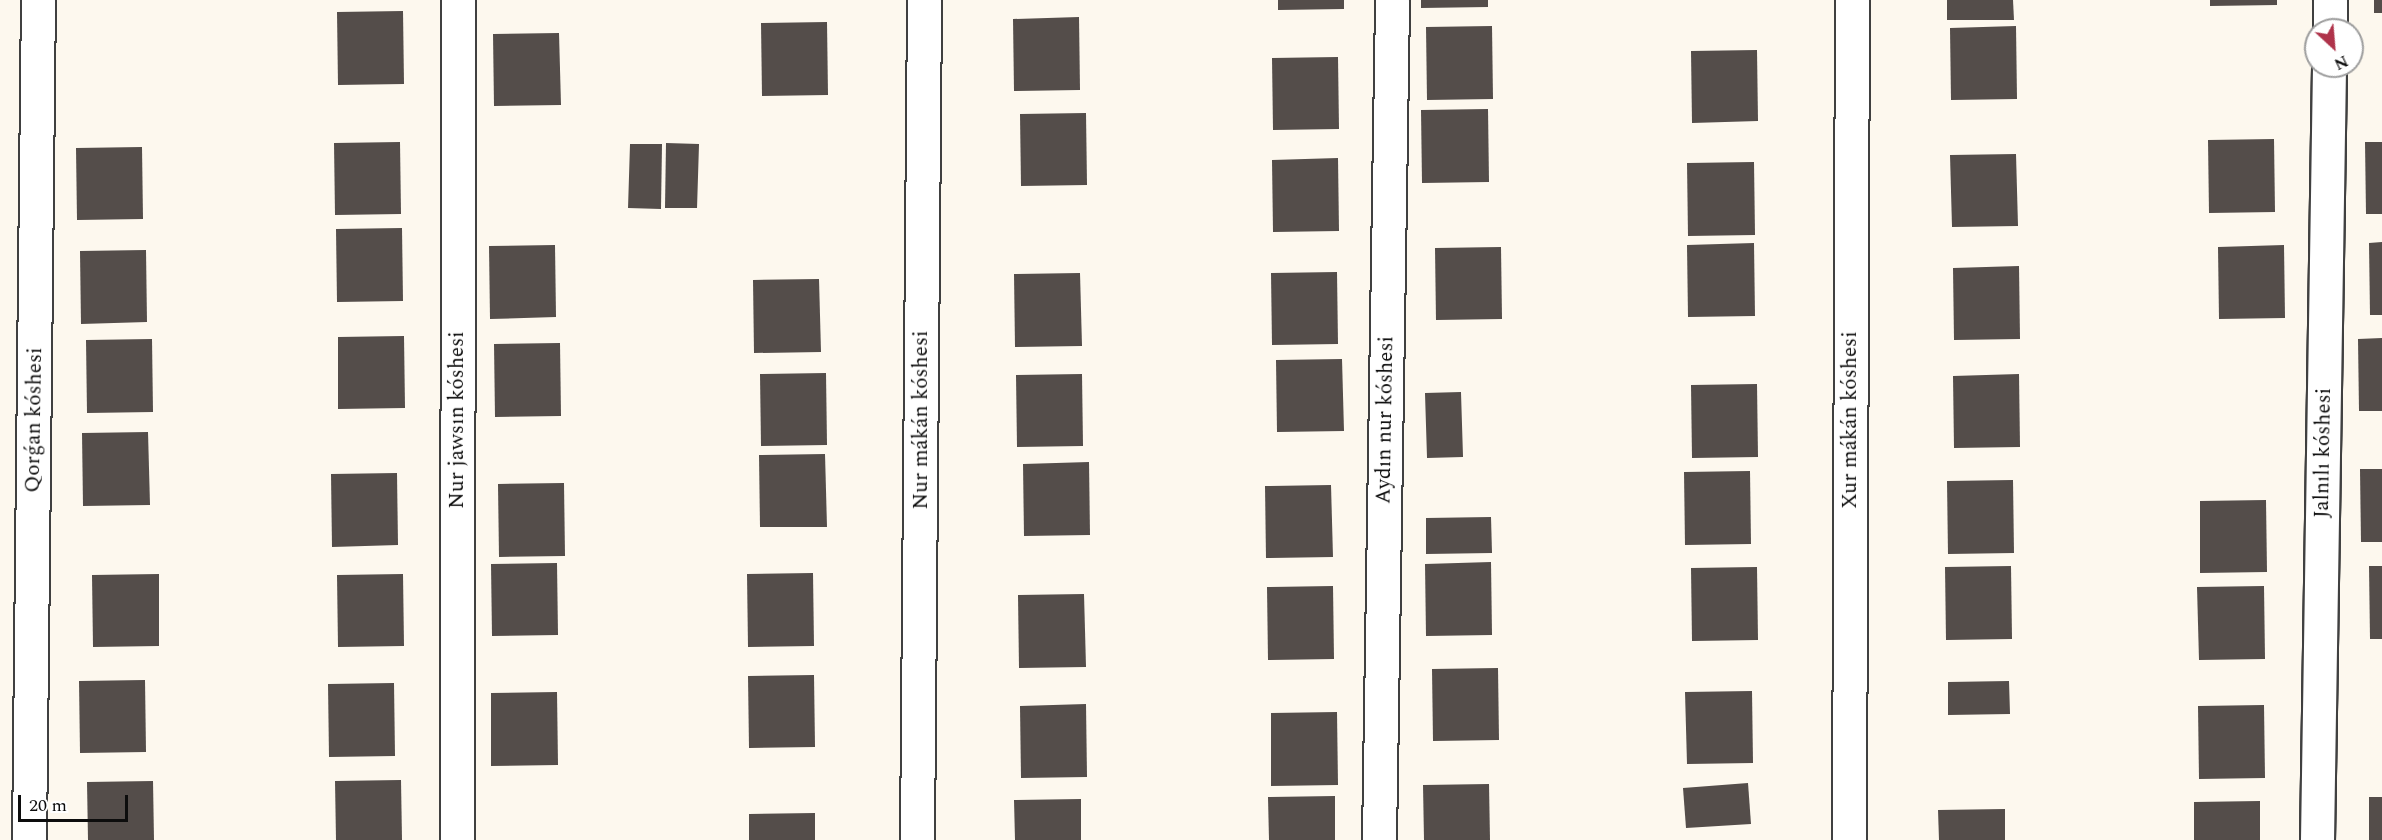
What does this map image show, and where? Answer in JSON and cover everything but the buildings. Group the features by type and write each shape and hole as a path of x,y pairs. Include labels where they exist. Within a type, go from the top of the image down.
{"street":[{"name":"Qorǵan kóshesi","path":"29,840 38,0"},
{"name":"Nur jawsın kóshesi","path":"457,840 458,0"},
{"name":"Nur mákán kóshesi","path":"917,840 924,0"},
{"name":"Aydın nur kóshesi","path":"1378,840 1392,0"},
{"name":"Xur mákán kóshesi","path":"1849,840 1852,0"},
{"path":"2330,0 2330,18"},
{"name":"Jalnılı kóshesi","path":"2317,840 2330,78"}]}
